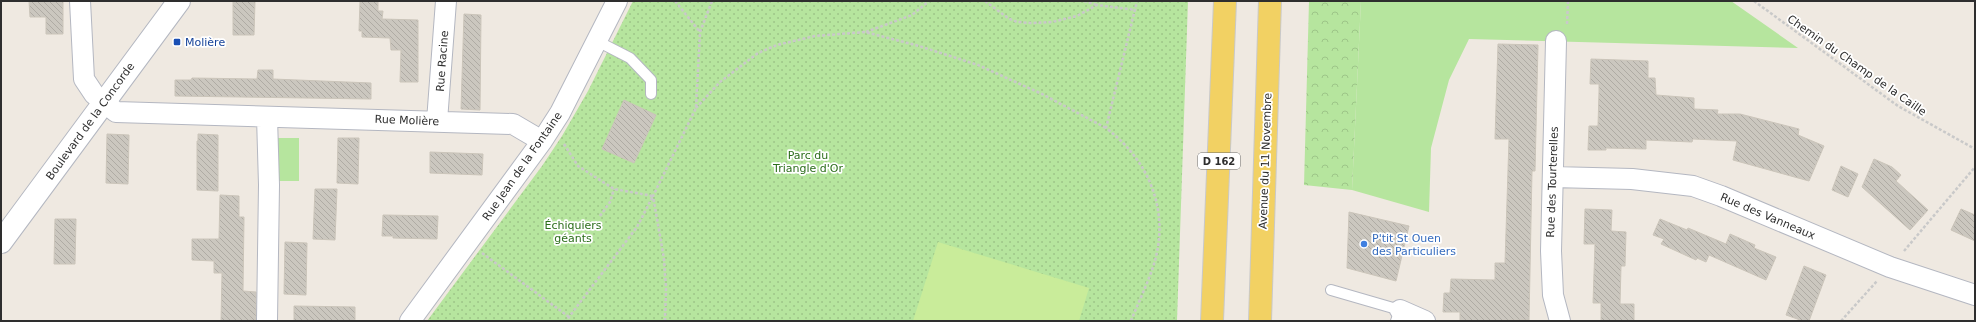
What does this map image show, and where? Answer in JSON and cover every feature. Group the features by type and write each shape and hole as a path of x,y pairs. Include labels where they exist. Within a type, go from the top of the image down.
{"main road":[{"name":"D 162","path":"1212,321 1225,1"},
{"name":"Avenue du 11 Novembre","path":"1260,321 1270,1"}],"street":[{"name":"Rue Molière","path":"80,1 84,79 94,94 116,112 267,117 303,116 513,124 547,134"},
{"name":"Boulevard de la Concorde","path":"1,242 179,1"},
{"name":"Rue Racine","path":"437,122 446,1"},
{"name":"Rue Jean de la Fontaine","path":"410,321 547,134 617,1"},
{"name":"Rue des Tourterelles","path":"1556,41 1550,252 1553,296 1560,321"},
{"path":"267,117 269,185 267,321"},
{"name":"Rue des Vanneaux","path":"1552,177 1632,179 1693,186 1721,196 1890,267 1975,296"},
{"path":"1398,315 1425,321"}],"lane":[{"path":"597,41 630,58 651,80 651,94"},
{"path":"1331,290 1398,315"}],"path":[{"path":"675,1 700,32"},
{"path":"696,108 700,32 712,1"},
{"path":"566,321 637,228 696,108 720,82 758,53 777,45 815,36 865,32 912,15 929,1"},
{"path":"985,1 1008,18 1017,22 1032,23 1052,22 1077,16 1098,5"},
{"path":"1084,1 1098,5 1136,10"},
{"path":"1106,128 1137,1"},
{"name":"Chemin du Champ de la Caille","path":"1754,1 1898,106 1975,149"},
{"path":"865,32 919,46 978,65 1042,94 1106,128 1122,140 1137,158 1150,180 1156,197 1159,219 1159,239 1153,266 1131,321"},
{"path":"547,134 578,166 614,190 653,196"},
{"path":"1841,321 1890,267 1975,167"},
{"path":"600,216 610,202 614,190"},
{"path":"653,196 664,259 666,321"},
{"path":"469,242 568,317"}],"green space":[{"name":"Parc du Triangle d'Or","path":"633,1 1188,1 1177,321 427,321 542,166 562,136 588,91"},
{"path":"1309,1 1361,1 1352,190 1304,185"},
{"path":"1361,1 1731,1 1798,48 1469,39 1449,80 1431,148 1429,212 1352,190"},
{"path":"273,138 299,138 299,181 273,181"},
{"path":"938,242 1089,288 1079,321 913,321"}],"building":[{"path":"29,1 63,1 63,34 46,34 46,17 30,17"},
{"path":"233,1 255,1 254,35 233,35"},
{"path":"360,1 378,1 378,11 383,11 382,19 418,20 418,82 400,82 401,50 391,50 390,38 362,37 362,31 359,31"},
{"path":"464,14 481,15 480,110 461,109"},
{"path":"1498,44 1538,45 1535,171 1532,171 1529,320 1460,321 1460,312 1443,312 1444,293 1450,293 1451,279 1495,280 1495,263 1505,263 1509,139 1495,139"},
{"path":"1591,59 1648,61 1648,78 1655,78 1656,95 1694,98 1694,109 1718,110 1717,114 1740,114 1799,129 1798,135 1824,146 1809,181 1733,160 1737,141 1693,139 1692,142 1646,140 1646,149 1606,148 1606,150 1588,150 1589,126 1598,126 1599,84 1590,84"},
{"path":"258,70 273,70 273,79 371,83 371,99 175,96 175,80 191,80 192,78 257,79"},
{"path":"624,100 656,115 634,163 602,149"},
{"path":"107,134 129,135 128,184 106,183"},
{"path":"198,134 218,135 218,191 197,190"},
{"path":"338,138 359,138 358,184 337,183"},
{"path":"430,152 483,154 482,175 430,173"},
{"path":"1874,159 1892,167 1901,175 1896,181 1928,210 1910,230 1862,187"},
{"path":"1841,166 1858,174 1848,197 1832,190"},
{"path":"315,189 337,189 335,240 313,239"},
{"path":"220,195 239,196 239,217 244,217 243,291 256,292 256,321 221,321 222,273 214,273 214,261 192,260 192,239 219,239"},
{"path":"1585,209 1612,210 1611,231 1626,232 1625,266 1621,266 1620,304 1634,304 1634,321 1601,321 1601,303 1593,303 1595,244 1584,244"},
{"path":"1961,209 1975,215 1975,241 1951,230"},
{"path":"1349,212 1409,226 1396,281 1347,268"},
{"path":"383,215 438,216 437,239 393,238 393,236 382,236"},
{"path":"55,219 76,219 75,264 54,264"},
{"path":"1660,219 1687,230 1688,228 1726,244 1730,234 1755,245 1754,248 1776,257 1766,280 1709,255 1706,262 1697,258 1696,260 1661,244 1664,239 1653,235"},
{"path":"285,242 307,243 306,295 284,294"},
{"path":"1804,266 1826,275 1809,321 1803,321 1786,315"},
{"path":"294,306 355,307 355,321 294,321"}],"place":[{"name":"Molière","path":"177,42"},
{"name":"P'tit St Ouen des Particuliers","path":"1364,244"}],"park label":[{"name":"Échiquiers géants","path":"573,231"}]}
